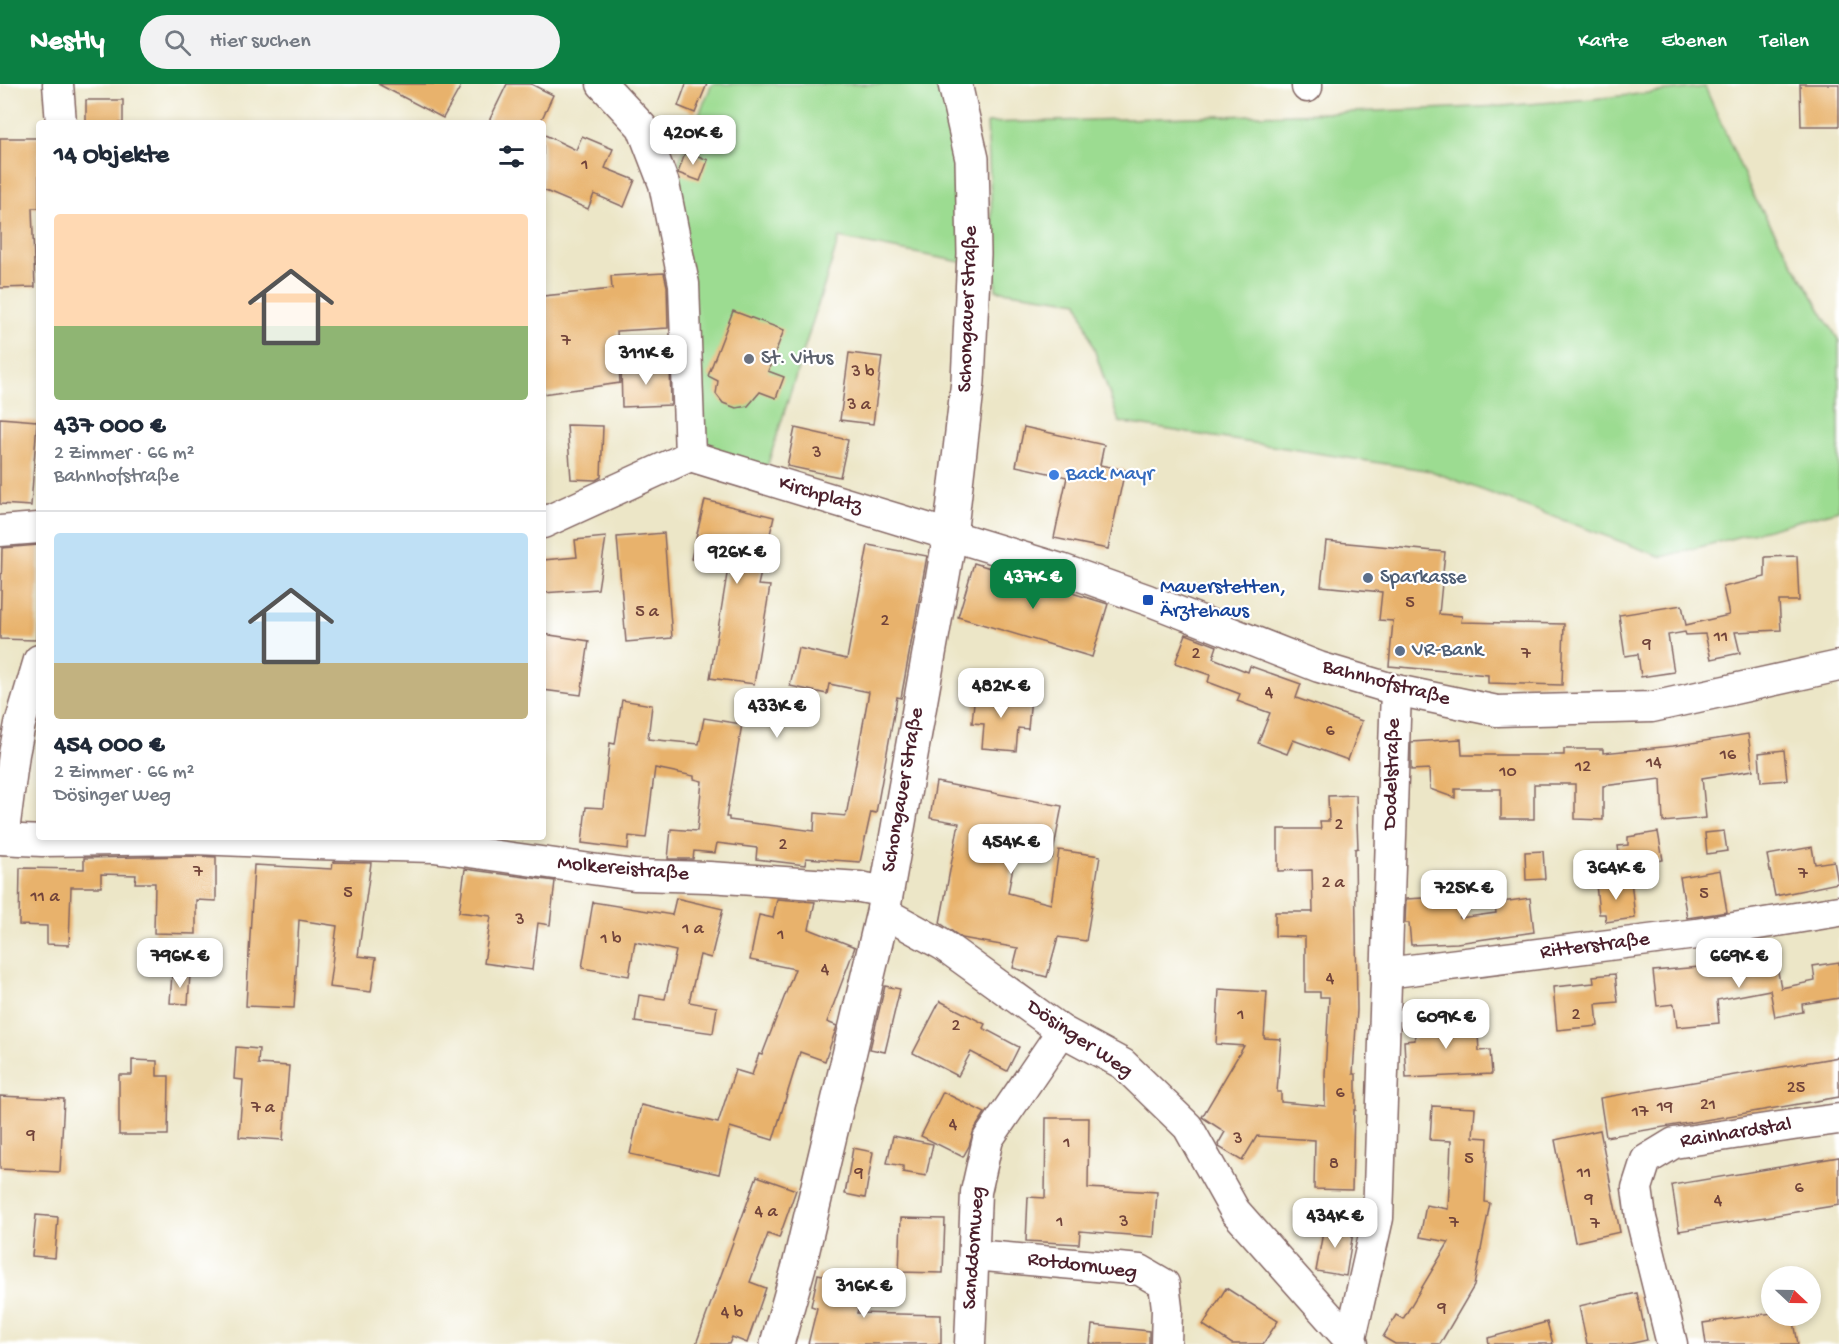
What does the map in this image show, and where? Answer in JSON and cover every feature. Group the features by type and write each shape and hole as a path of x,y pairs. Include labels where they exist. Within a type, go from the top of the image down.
{"main road":[{"name":"Schongauer Straße","path":"777,1344 799,1266 884,902 950,536 968,381 974,254 972,159 955,84"}],"street":[{"path":"58,84 61,120"},
{"path":"546,522 690,456 684,284 664,184 642,128 602,84"},
{"name":"Kirchplatz","path":"690,456 950,536"},
{"path":"0,531 36,528"},
{"name":"Bahnhofstraße","path":"950,536 1061,569 1148,600 1319,667 1396,690 1497,711 1652,707 1839,666"},
{"path":"2,839 20,724 36,670"},
{"name":"Dodelstraße","path":"1351,1343 1378,1218 1396,690"},
{"name":"Molkereistraße","path":"2,839 118,840"},
{"name":"Molkereistraße","path":"219,840 434,847 634,874 860,887 884,902"},
{"name":"Dösinger Weg","path":"884,902 1062,1031 1123,1064 1188,1127 1235,1210 1351,1343"},
{"name":"Ritterstraße","path":"1386,973 1696,934 1839,912"},
{"name":"Sanddornweg","path":"970,1344 976,1192 988,1138 1062,1031"},
{"name":"Rainhardstal","path":"1672,1344 1637,1188 1646,1160 1674,1143 1839,1119"},
{"name":"Rotdornweg","path":"974,1255 1140,1270 1164,1284 1167,1308 1166,1344"}],"green space":[{"path":"712,84 944,84 961,159 966,263 839,238 767,467 695,445 672,177"},
{"path":"1705,87 1754,197 1839,341 1839,510 1662,557 1431,471 1119,422 1078,302 996,290 987,123 1503,106"}],"building":[{"path":"378,84 462,84 443,118"},
{"path":"507,84 531,84 553,95 541,120 489,120"},
{"path":"686,84 707,84 695,113 678,106"},
{"path":"1800,84 1839,84 1839,126 1801,126"},
{"path":"86,100 123,100 123,120 86,120"},
{"path":"546,135 576,150 582,136 613,149 605,168 635,180 624,207 594,194 588,209 546,191"},
{"path":"0,138 36,138 36,208 32,208 35,287 0,288"},
{"path":"686,151 708,160 700,181 678,173"},
{"path":"664,273 667,286 668,328 617,331 620,383 546,394 546,296 612,289 611,276"},
{"name":"St. Vitus","path":"733,311 784,330 768,371 784,377 776,398 760,392 748,406 736,408 723,403 716,394 718,381 708,376"},
{"path":"849,353 882,357 873,424 840,420"},
{"path":"670,366 671,405 622,407 621,367"},
{"path":"0,418 36,421 31,506 0,504"},
{"path":"567,425 603,426 601,477 596,480 571,479"},
{"path":"1024,427 1104,445 1100,465 1125,470 1108,549 1054,538 1067,477 1016,466"},
{"path":"795,428 848,440 840,477 787,466"},
{"path":"705,500 774,517 758,585 770,586 754,684 710,678 728,568 691,559"},
{"path":"664,533 672,638 626,642 617,537"},
{"path":"606,537 598,589 546,593 546,560 577,557 575,540"},
{"path":"1326,541 1445,552 1439,614 1462,616 1461,622 1564,624 1562,685 1488,683 1488,675 1389,666 1393,621 1379,620 1382,592 1321,586"},
{"path":"36,545 36,640 0,639 2,548"},
{"path":"868,545 927,556 901,698 897,697 876,813 871,812 860,862 806,858 805,865 756,859 757,848 717,843 715,853 694,851 693,859 668,859 671,829 697,831 702,781 694,779 694,776 655,768 646,838 629,836 628,849 582,843 586,807 603,808 610,743 615,744 622,700 652,705 648,739 699,744 704,718 742,724 726,817 729,817 729,820 814,831 815,813 846,816 869,692 829,684 827,694 790,686 798,648 847,659"},
{"path":"1797,556 1799,601 1779,601 1781,630 1735,632 1740,653 1711,659 1705,634 1686,635 1685,632 1668,635 1674,672 1641,677 1638,654 1625,656 1619,615 1682,605 1686,625 1729,615 1723,587 1765,577 1765,557"},
{"path":"974,563 1108,604 1092,657 958,617"},
{"path":"546,634 589,641 581,695 546,690"},
{"path":"1186,634 1217,646 1213,658 1248,672 1250,666 1301,684 1296,698 1362,721 1348,760 1293,740 1287,754 1258,743 1270,713 1237,701 1240,694 1208,682 1210,675 1175,663"},
{"path":"975,692 1031,697 1028,729 1018,728 1016,751 982,748 984,724 972,723"},
{"path":"1748,734 1753,770 1702,778 1706,818 1663,822 1661,779 1603,786 1603,820 1575,819 1575,784 1534,784 1534,819 1501,819 1501,789 1455,789 1455,798 1430,789 1429,769 1411,770 1411,742 1461,739 1462,755 1564,755 1564,749 1603,749 1603,753 1673,746"},
{"path":"1784,750 1787,780 1761,782 1759,753"},
{"path":"936,782 1062,806 1052,858 1016,851 1008,893 1051,904 1059,850 1100,856 1086,941 1058,937 1047,977 1013,968 1018,948 962,938 940,923 959,823 930,818"},
{"path":"1356,795 1357,1010 1353,1074 1356,1074 1356,1110 1354,1110 1352,1190 1314,1189 1315,1140 1257,1136 1242,1161 1219,1147 1218,1144 1225,1132 1202,1117 1244,1046 1216,1044 1219,989 1267,992 1264,1038 1281,1039 1277,1092 1281,1092 1281,1102 1325,1106 1329,997 1320,997 1320,992 1305,992 1305,937 1275,936 1275,912 1313,912 1312,870 1278,871 1278,829 1321,829 1320,821 1329,821 1328,796"},
{"path":"1724,831 1727,851 1707,854 1705,833"},
{"path":"1658,832 1663,860 1621,867 1618,846 1628,845 1628,837"},
{"path":"1812,847 1815,864 1834,861 1838,883 1775,896 1767,855"},
{"path":"1543,851 1545,879 1526,880 1525,852"},
{"path":"216,857 216,901 196,900 196,934 154,933 155,883 135,883 136,875 101,874 101,887 71,887 69,945 47,944 47,926 19,925 20,868 84,869 84,858"},
{"path":"333,862 371,863 358,956 376,958 371,992 329,987 337,926 299,920 294,1008 246,1006 254,865 332,869"},
{"path":"465,869 555,881 550,925 538,923 532,970 484,963 491,916 459,912"},
{"path":"1720,870 1727,912 1687,918 1680,877"},
{"path":"1631,880 1635,918 1606,922 1605,914 1599,914 1596,884"},
{"path":"1459,896 1460,918 1496,913 1495,903 1530,898 1534,932 1457,943 1411,945 1409,923 1405,923 1406,899"},
{"path":"676,898 723,909 711,958 700,955 689,1002 717,1007 713,1033 635,1022 639,995 665,999 676,951 635,942 629,976 582,968 593,902 672,915"},
{"path":"777,899 815,902 809,929 855,947 827,1022 837,1026 825,1061 800,1052 773,1140 730,1127 719,1174 630,1154 641,1105 718,1123 735,1070 752,1075 795,969 750,960 759,915 773,918"},
{"path":"1775,956 1781,988 1815,981 1813,966 1839,962 1839,998 1802,1004 1803,1012 1775,1017 1770,990 1717,1000 1719,1023 1677,1027 1674,1004 1657,1006 1653,971 1700,967 1701,970"},
{"path":"172,973 190,974 188,1004 170,1003"},
{"path":"1615,974 1618,1002 1596,1004 1598,1026 1557,1030 1553,987 1594,983 1593,976"},
{"path":"885,986 900,989 885,1052 870,1049"},
{"path":"940,1001 985,1024 983,1028 1019,1047 1007,1071 971,1052 958,1076 913,1053"},
{"path":"1477,1019 1479,1051 1490,1050 1492,1074 1406,1078 1404,1041 1415,1040 1414,1023"},
{"path":"236,1047 259,1049 258,1064 289,1066 283,1140 239,1137 243,1080 234,1079"},
{"path":"1839,1057 1839,1097 1606,1137 1600,1098"},
{"path":"132,1060 157,1061 157,1076 169,1076 168,1135 119,1135 119,1075 132,1075"},
{"path":"943,1092 985,1113 974,1130 963,1157 921,1136"},
{"path":"0,1096 64,1099 60,1172 0,1169"},
{"path":"1432,1106 1475,1108 1473,1137 1488,1138 1485,1202 1490,1203 1474,1286 1440,1344 1395,1344 1383,1337 1396,1315 1403,1319 1449,1242 1420,1237 1426,1205 1448,1209 1451,1141 1430,1140"},
{"path":"1046,1118 1089,1118 1088,1188 1157,1192 1154,1237 1080,1231 1079,1244 1026,1241 1028,1197 1045,1198"},
{"path":"1600,1130 1620,1232 1575,1242 1555,1140"},
{"path":"893,1136 933,1144 926,1176 903,1172 903,1166 887,1163"},
{"path":"853,1148 873,1152 865,1198 845,1194"},
{"path":"1839,1157 1839,1205 1679,1231 1672,1185"},
{"path":"757,1176 796,1190 779,1238 768,1234 750,1282 766,1288 747,1343 732,1337 729,1344 696,1344"},
{"path":"36,1215 58,1217 55,1258 32,1256"},
{"path":"901,1218 945,1219 943,1273 899,1272"},
{"path":"1325,1221 1354,1226 1346,1276 1316,1271"},
{"path":"818,1274 864,1284 857,1313 941,1315 941,1344 808,1344 817,1308 811,1306"},
{"path":"1226,1288 1278,1321 1263,1344 1232,1344 1203,1325"},
{"path":"1637,1293 1647,1340 1629,1344 1587,1344 1579,1306"},
{"path":"1761,1315 1761,1326 1795,1326 1798,1344 1706,1344 1703,1323"},
{"path":"1547,1322 1553,1344 1489,1344 1488,1338"},
{"path":"1092,1325 1149,1331 1149,1344 1090,1344"}],"place":[{"name":"St. Vitus","path":"749,359"},
{"name":"Back Mayr","path":"1054,475"},
{"name":"Sparkasse","path":"1368,578"},
{"name":"Mauerstetten, Ärztehaus","path":"1148,600"},
{"name":"VR-Bank","path":"1400,651"}]}
